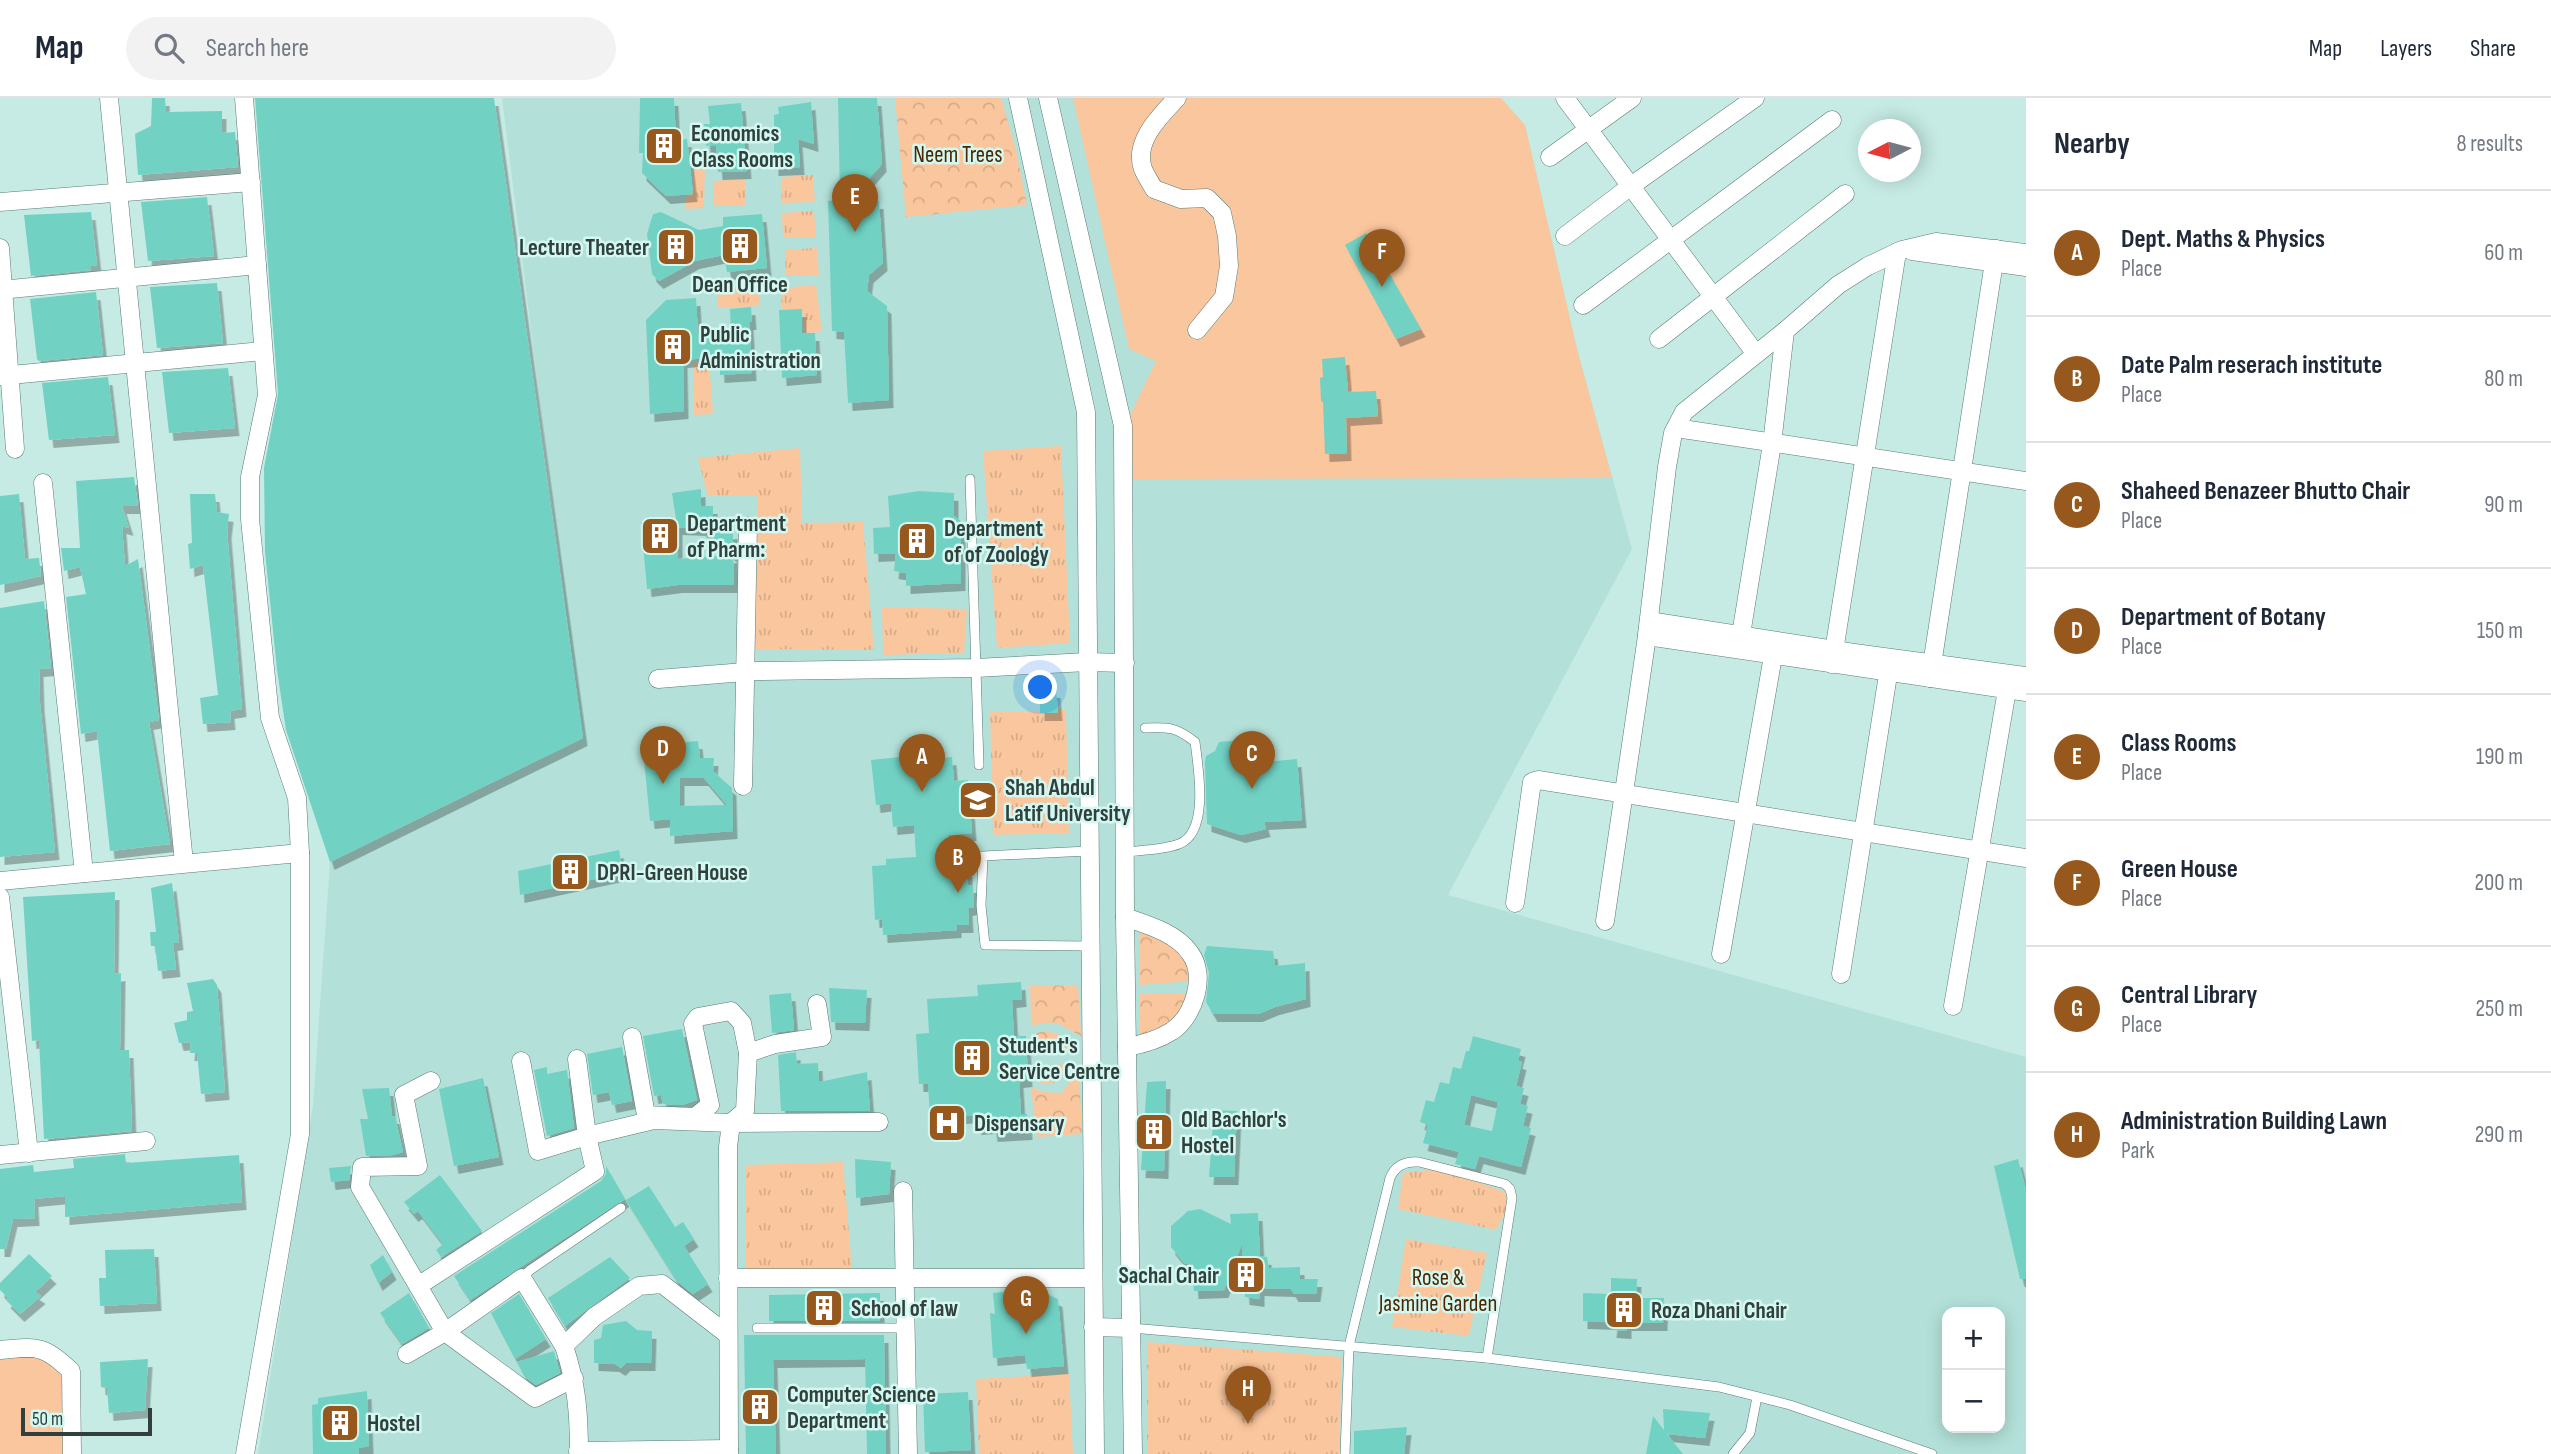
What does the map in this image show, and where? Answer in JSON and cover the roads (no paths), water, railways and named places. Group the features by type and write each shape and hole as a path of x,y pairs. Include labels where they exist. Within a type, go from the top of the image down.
{"street":[{"path":"109,98 184,863"},
{"path":"244,98 267,395 250,477 250,519 270,718 297,798 300,853 300,1135 246,1454"},
{"path":"1018,98 1086,412 1095,1454"},
{"path":"1048,98 1123,426 1125,917 1133,1454"},
{"path":"1177,98 1163,112 1141,143 1142,167 1153,189 1181,199 1207,198 1222,213 1229,267 1224,297 1197,330"},
{"path":"1565,98 1756,354"},
{"path":"1550,157 1632,98"},
{"path":"1565,236 1755,98"},
{"path":"1583,305 1832,120"},
{"path":"0,202 251,182"},
{"path":"1659,339 1845,194"},
{"path":"1045,226 1077,220"},
{"path":"0,248 5,376 15,449"},
{"path":"1834,657 1899,251"},
{"path":"1605,921 1648,629 1667,467 1676,428 1684,412 1838,285 1899,251 1995,256 2026,253"},
{"path":"1995,256 2026,267"},
{"path":"1932,671 1995,256"},
{"path":"2,290 257,265"},
{"path":"1739,643 1772,444 1785,331"},
{"path":"5,376 263,351"},
{"path":"1676,428 2026,481"},
{"path":"43,483 84,873"},
{"path":"743,786 748,527"},
{"path":"1648,629 2020,685 1980,851 1953,1006"},
{"path":"1739,643 1773,656 1834,657"},
{"path":"1721,954 1773,656"},
{"path":"658,678 744,672 1125,663"},
{"path":"1841,974 1889,665"},
{"path":"1516,903 1532,782 1538,780 2026,858"},
{"path":"0,881 300,853"},
{"path":"0,897 29,1153"},
{"path":"1125,917 1174,937 1192,954 1198,981 1192,1006 1175,1029 1153,1042 1127,1047"},
{"path":"748,1053 775,1044 822,1037 817,1004"},
{"path":"407,1353 446,1332 522,1278 564,1346 574,1378 579,1409 578,1452 729,1451 728,1147 731,1123 745,1111 748,1053 742,1023 731,1011 698,1017 693,1024 710,1105 695,1117 646,1115 632,1037"},
{"path":"418,1286 595,1171 587,1136 577,1059"},
{"path":"522,1061 538,1151 654,1119 731,1123 878,1122"},
{"path":"431,1081 404,1095 418,1166 362,1167 360,1187 446,1332 535,1398 574,1378"},
{"path":"0,1156 146,1141"},
{"path":"903,1191 908,1454"},
{"path":"728,1278 1093,1278"},
{"path":"564,1346 594,1317 639,1286 662,1284 728,1335"},
{"path":"1093,1327 1131,1328"},
{"path":"0,1350 35,1347 53,1353 71,1371 72,1454"}],"lane":[{"path":"970,479 979,765"},
{"path":"1125,852 1178,844 1193,831 1199,807 1195,742 1179,729 1145,728"},
{"path":"1088,851 983,856 981,905 985,945 1090,946"},
{"path":"1345,1454 1349,1346 1390,1178 1393,1171 1409,1161 1505,1184 1510,1189 1512,1198 1508,1231 1495,1295 1487,1358"},
{"path":"522,1278 621,1208"},
{"path":"757,1328 905,1328"},
{"path":"1131,1328 1487,1358 1719,1387 1790,1405 1932,1454"},
{"path":"1733,1454 1750,1433 1757,1397"}],"place":[{"name":"Economics Class Rooms","path":"664,146"},
{"name":"Class Rooms","path":"855,232"},
{"name":"Dean Office","path":"740,246"},
{"name":"Lecture Theater","path":"676,247"},
{"name":"Green House","path":"1382,287"},
{"name":"Public Administration","path":"673,347"},
{"name":"Department of Pharm:","path":"660,536"},
{"name":"Department of of Zoology","path":"917,541"},
{"name":"Department of Botany","path":"663,784"},
{"name":"Shaheed Benazeer Bhutto Chair","path":"1252,789"},
{"name":"Dept. Maths & Physics","path":"922,792"},
{"name":"Shah Abdul Latif University","path":"978,800"},
{"name":"DPRI-Green House","path":"570,872"},
{"name":"Date Palm reserach institute","path":"958,893"},
{"name":"Student's Service Centre","path":"972,1058"},
{"name":"Dispensary","path":"947,1123"},
{"name":"Old Bachlor's Hostel","path":"1154,1132"},
{"name":"Sachal Chair","path":"1246,1275"},
{"name":"School of law","path":"824,1308"},
{"name":"Roza Dhani Chair","path":"1624,1310"},
{"name":"Central Library","path":"1026,1334"},
{"name":"Computer Science Department","path":"760,1407"},
{"name":"Hostel","path":"340,1423"},
{"name":"Administration Building Lawn","path":"1248,1424"}],"park label":[{"name":"Neem Trees","path":"958,154"},
{"name":"Rose & Jasmine Garden","path":"1438,1290"}]}
